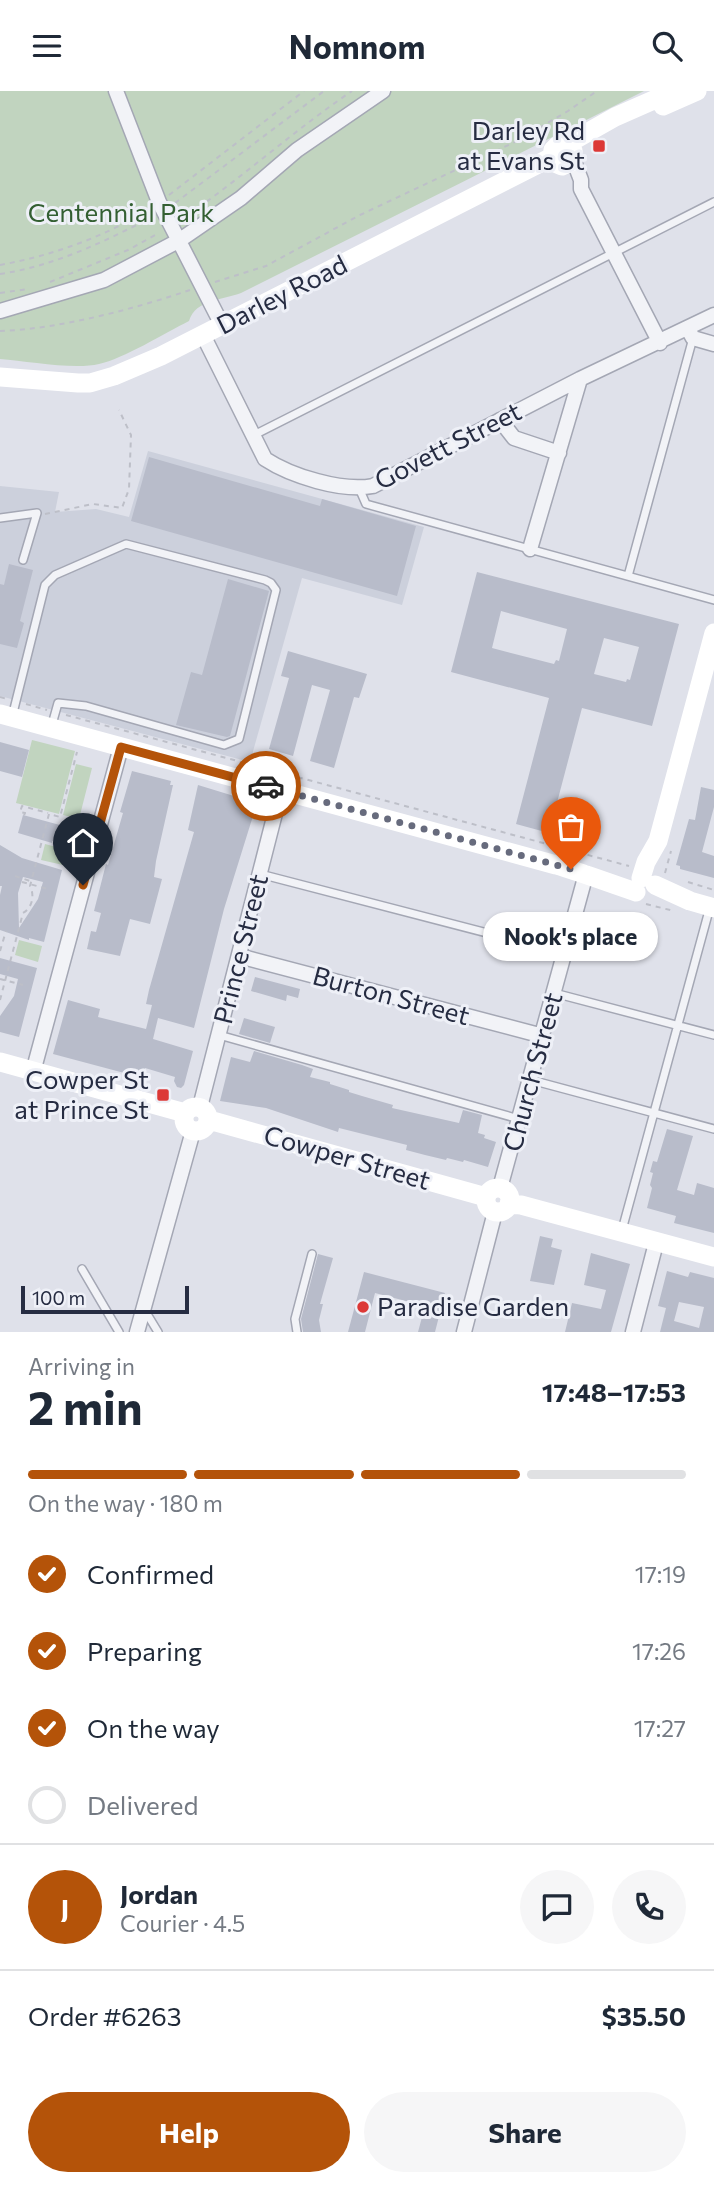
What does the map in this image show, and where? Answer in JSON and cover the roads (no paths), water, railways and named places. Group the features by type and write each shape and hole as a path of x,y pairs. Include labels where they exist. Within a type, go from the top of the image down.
{"main road":[{"name":"Darley Road","path":"564,156 569,143 615,117 674,91"},
{"name":"Darley Road","path":"0,376 90,383 114,376 697,91"},
{"path":"649,883 646,862 658,841 709,675 714,633"},
{"path":"9,711 53,720 121,747 592,875 649,883 686,907 713,901"},
{"name":"Cowper Street","path":"0,1062 197,1118 714,1257"}],"street":[{"path":"116,91 171,226 222,325"},
{"path":"0,311 104,281 180,240 241,198 307,142 383,91"},
{"path":"564,156 581,180 581,188 660,343"},
{"name":"Govett Street","path":"202,335 265,459 278,468 344,487 359,488 373,486 580,379 660,343 691,333 714,315"},
{"path":"691,333 714,344"},
{"path":"530,549 580,379"},
{"path":"500,420 514,438 559,453"},
{"path":"33,1072 121,747"},
{"name":"Prince Street","path":"136,1332 197,1118 281,790"},
{"name":"Church Street","path":"464,1332 565,953 592,875"},
{"name":"Burton Street","path":"239,956 543,1036"},
{"path":"632,1332 656,1243"}],"lane":[{"path":"252,436 714,202"},
{"path":"628,576 691,333"},
{"path":"359,488 366,504 714,600"},
{"path":"0,518 37,513 23,560"},
{"path":"9,711 46,585 55,575 126,544 265,580 276,590 239,739 235,742 224,745 86,706 58,703 53,720"},
{"path":"260,874 565,953"},
{"path":"622,1233 713,901"},
{"path":"554,993 714,1035"},
{"path":"219,1034 520,1119"},
{"path":"531,1080 714,1129"},
{"path":"297,1332 295,1319 312,1254"},
{"path":"82,1269 119,1332"},
{"path":"144,1309 158,1332"}],"place":[{"name":"Darley Rd at Evans St","path":"599,146"},
{"name":"Nook's place","path":"571,869"},
{"name":"Cowper St at Prince St","path":"163,1095"},
{"name":"Paradise Garden","path":"363,1307"}],"park label":[{"name":"Centennial Park","path":"121,213"}]}
